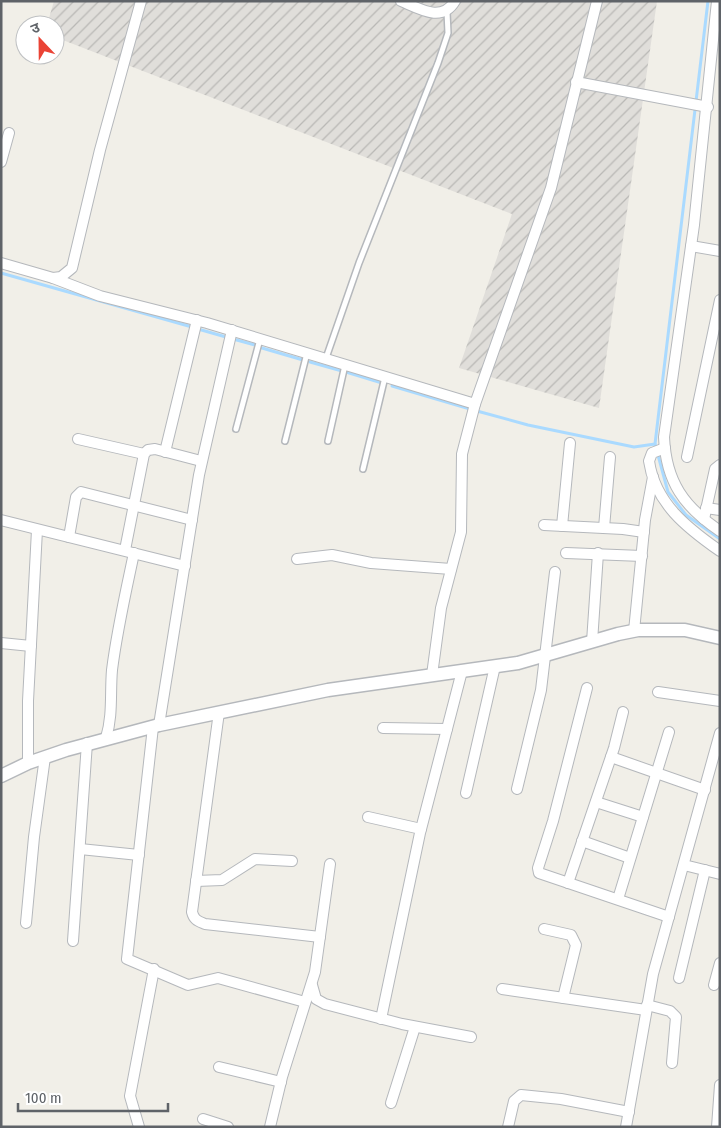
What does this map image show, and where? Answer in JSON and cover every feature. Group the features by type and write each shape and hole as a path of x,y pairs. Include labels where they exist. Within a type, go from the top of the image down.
{"street":[{"path":"53,278 67,274 76,259 100,150 141,1"},
{"path":"402,1 433,13 447,12 455,1"},
{"path":"432,675 437,633 461,532 461,463 475,404 550,188 597,1"},
{"path":"717,1 691,246 664,437 660,450 649,461 653,476 666,503 677,518 720,551"},
{"path":"576,82 688,106 705,107"},
{"path":"1,162 9,133"},
{"path":"691,246 720,251"},
{"path":"1,263 53,278 100,296 232,330 475,404"},
{"path":"687,458 717,323 720,300"},
{"path":"165,452 197,320"},
{"path":"232,330 202,461 156,726 126,954 127,959 131,962 188,985 218,978 305,1002"},
{"path":"78,439 144,454"},
{"path":"562,526 570,443"},
{"path":"106,738 112,713 111,685 129,552 133,507 144,454 151,449 202,461"},
{"path":"660,450 679,495 704,519 720,531"},
{"path":"604,528 610,457"},
{"path":"704,519 714,469 720,465"},
{"path":"634,631 644,532 653,476"},
{"path":"69,537 76,497 82,492 133,507 192,520"},
{"path":"706,508 720,510"},
{"path":"1,520 185,566"},
{"path":"544,525 644,532"},
{"path":"28,763 31,646 37,530"},
{"path":"566,553 642,556"},
{"path":"592,642 598,553"},
{"path":"297,559 332,556 371,564 451,568"},
{"path":"517,789 541,690 555,572"},
{"path":"1,776 28,763 87,743 156,726 328,690 495,666 546,656 634,631 685,630 720,638"},
{"path":"1,643 31,646"},
{"path":"466,793 495,666"},
{"path":"381,1019 421,829 462,671"},
{"path":"587,688 553,822 538,868 542,876 669,917"},
{"path":"658,692 720,701"},
{"path":"219,712 192,912 195,920 205,924 246,931 320,937"},
{"path":"568,883 611,757 622,712"},
{"path":"383,728 447,729"},
{"path":"618,900 669,732"},
{"path":"626,1127 647,1008 669,917 720,733"},
{"path":"73,941 87,743"},
{"path":"26,923 34,837 45,757"},
{"path":"611,757 705,790"},
{"path":"596,802 643,817"},
{"path":"368,816 421,829"},
{"path":"582,841 630,858"},
{"path":"80,849 139,855"},
{"path":"196,881 222,880 255,859 292,861"},
{"path":"270,1127 281,1082 305,1002 312,986 330,864"},
{"path":"684,865 720,874"},
{"path":"679,978 705,870"},
{"path":"544,929 571,935 576,945 563,998"},
{"path":"714,985 720,963"},
{"path":"139,1127 130,1096 154,970"},
{"path":"312,986 314,996 319,1001 381,1019 471,1037"},
{"path":"502,989 670,1011 676,1017 672,1062"},
{"path":"391,1104 415,1026"},
{"path":"219,1067 281,1082"},
{"path":"717,1127 720,1085"},
{"path":"508,1127 514,1101 521,1095 561,1099 628,1112"},
{"path":"202,1119 228,1127"}],"lane":[{"path":"326,358 359,263 438,63 448,33 447,12"},
{"path":"236,429 260,339"},
{"path":"285,442 308,353"},
{"path":"328,441 345,365"},
{"path":"363,469 385,377"}],"shaded area":[{"path":"54,1 657,1 599,408 459,368 512,214 65,41 65,15 50,15"}],"waterway":[{"path":"708,1 655,444 668,492 686,515 720,539"},
{"path":"1,273 192,327"},
{"path":"198,329 226,337"},
{"path":"233,339 255,345"},
{"path":"262,348 303,360"},
{"path":"310,362 342,371"},
{"path":"346,372 382,383"},
{"path":"392,386 470,409"},
{"path":"477,411 528,425 634,447 655,444"}]}
